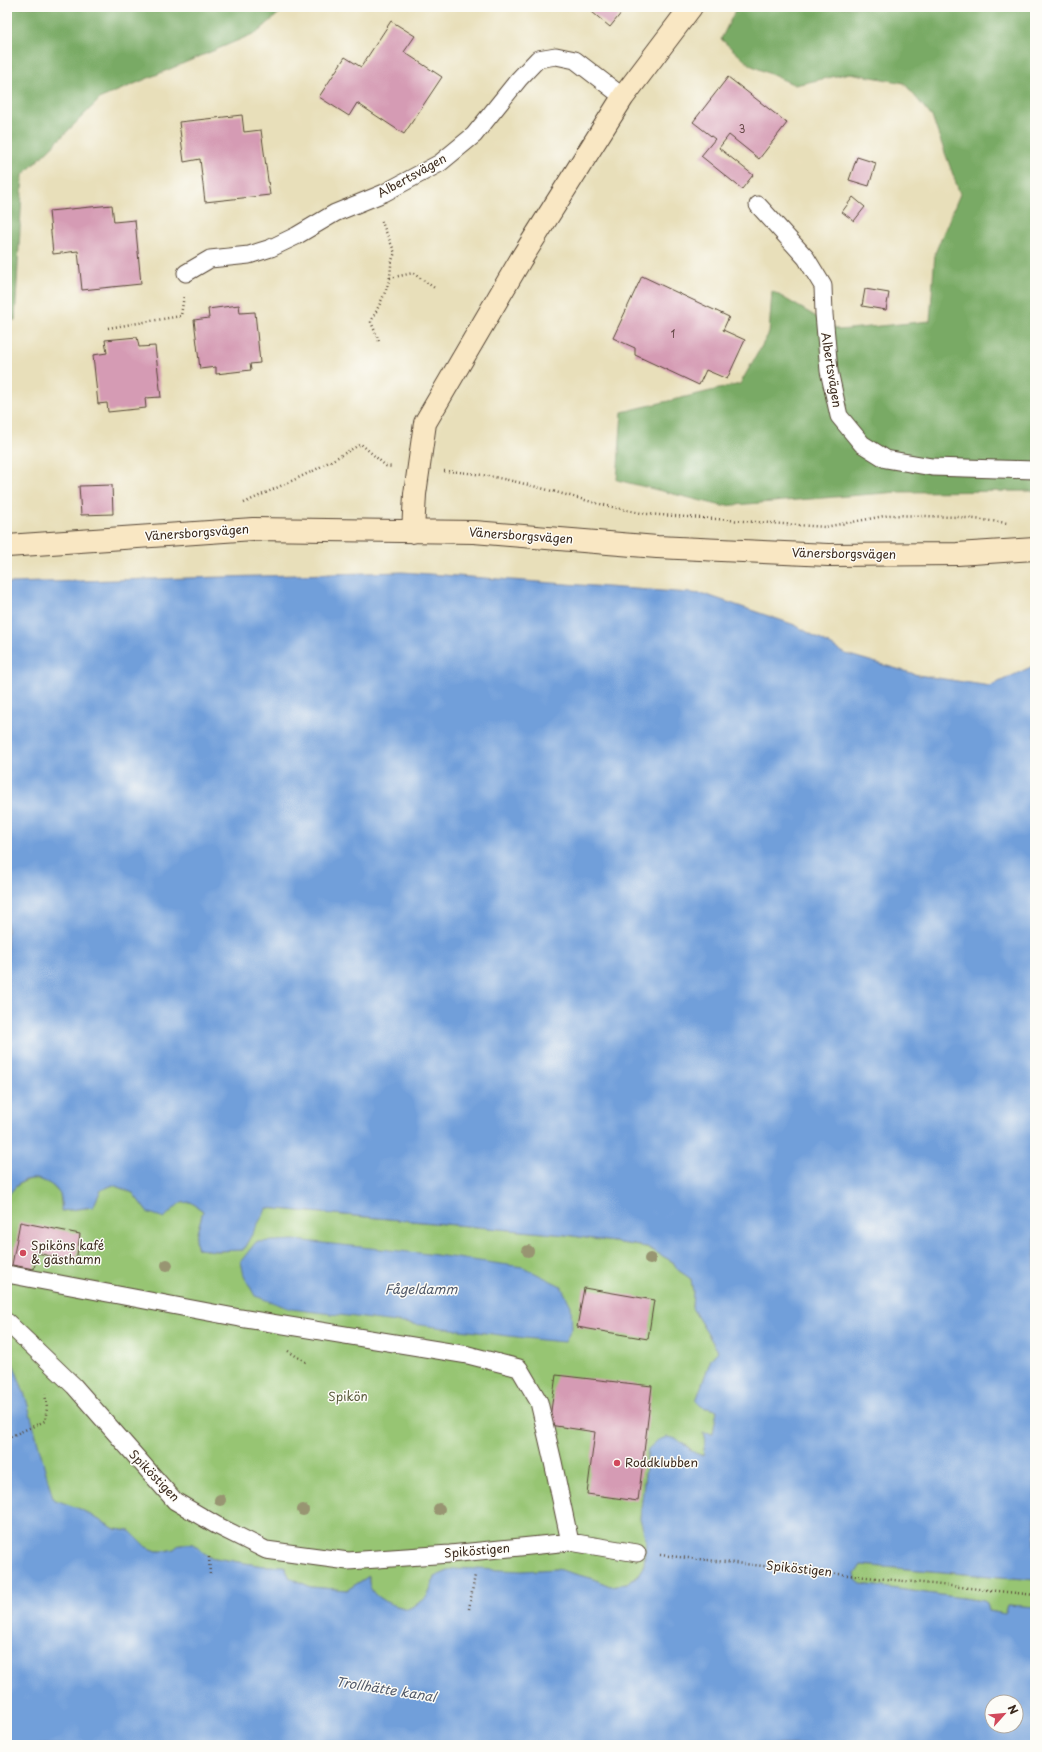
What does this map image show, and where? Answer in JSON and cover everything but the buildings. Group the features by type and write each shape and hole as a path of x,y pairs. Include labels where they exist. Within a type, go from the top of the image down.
{"main road":[{"path":"413,532 415,494 425,424 521,259 623,98 691,7"},
{"name":"Vänersborgsvägen","path":"7,546 253,529 474,532 657,547 828,555 957,554 1035,549"}],"lane":[{"name":"Albertsvägen","path":"186,273 210,258 249,255 271,248 296,236 335,213 384,193 440,163 474,135 518,79 538,59 556,56 574,60 623,98"},
{"name":"Albertsvägen","path":"758,205 806,258 823,286 829,371 838,416 862,444 886,459 932,467 1035,470"},
{"path":"7,1274 240,1318 468,1355 519,1368 539,1402 570,1542"},
{"name":"Spiköstigen","path":"7,1322 74,1386 175,1501 216,1525 266,1550 348,1561 450,1554 570,1542 638,1553"}],"path":[{"path":"370,198 395,253 390,262 390,278 386,290 371,322 379,341"},
{"path":"390,278 413,272 436,289"},
{"path":"108,328 181,316 186,273"},
{"path":"237,506 313,471 361,444 386,466 418,470 464,472 512,480 625,511 647,514 825,527 890,516 958,517 1012,524"},
{"path":"7,1438 45,1421"},
{"name":"Spiköstigen","path":"638,1553 1035,1595"},
{"path":"209,1557 210,1575"},
{"path":"469,1609 475,1575"}],"green space":[{"path":"7,7 286,7 258,32 101,98 23,175 15,320 7,321"},
{"path":"737,7 1035,7 1035,491 898,492 722,506 617,480 622,412 740,384 769,333 772,291 839,330 930,321 935,253 960,194 932,117 904,83 850,73 795,85 750,65 721,39"},
{"name":"Spikön","path":"36,1178 50,1183 60,1194 62,1211 93,1207 101,1190 113,1185 133,1193 147,1212 180,1203 191,1202 203,1211 195,1240 198,1249 216,1251 243,1250 266,1208 566,1235 647,1247 673,1262 678,1270 691,1279 693,1292 692,1308 718,1351 711,1359 696,1401 702,1407 717,1410 713,1434 703,1434 705,1442 704,1456 695,1453 686,1445 648,1449 640,1518 646,1540 644,1565 638,1575 627,1584 610,1586 593,1579 556,1569 434,1577 429,1594 419,1603 408,1609 388,1603 375,1595 369,1584 369,1576 347,1590 311,1587 290,1578 284,1566 263,1566 209,1557 193,1544 180,1544 174,1549 165,1551 157,1551 146,1547 130,1531 115,1529 80,1509 52,1499 26,1398 11,1358 7,1354 7,1197 19,1184"},
{"path":"861,1565 1035,1580 1035,1607 1008,1605 1005,1614 989,1611 987,1603 984,1601 861,1584 856,1580 855,1574"}],"water":[{"name":"Trollhätte kanal","path":"402,572 704,594 795,625 846,654 918,675 990,686 1035,665 1035,1580 861,1565 855,1574 856,1580 861,1584 984,1601 987,1603 989,1611 1005,1614 1008,1605 1035,1607 1035,1745 7,1745 7,1354 11,1358 26,1398 53,1499 80,1509 115,1529 130,1531 146,1547 157,1551 174,1549 180,1544 193,1544 209,1557 263,1566 284,1566 290,1578 311,1587 347,1590 369,1576 369,1584 376,1595 388,1603 408,1609 419,1603 429,1594 434,1577 455,1568 522,1571 557,1569 593,1579 610,1586 627,1584 638,1575 644,1565 646,1540 640,1518 648,1449 658,1440 667,1437 677,1439 695,1453 703,1456 705,1442 703,1433 713,1434 717,1410 702,1407 696,1401 711,1359 718,1351 692,1308 693,1292 691,1279 678,1270 673,1262 647,1247 566,1235 267,1208 243,1250 216,1251 198,1249 195,1240 203,1211 191,1202 180,1203 164,1218 147,1212 133,1193 113,1185 101,1190 93,1207 61,1211 61,1198 58,1191 48,1183 34,1179 29,1179 19,1184 7,1197 7,583"},
{"name":"Fågeldamm","path":"294,1240 428,1254 523,1267 561,1286 571,1306 572,1328 565,1342 541,1340 291,1309 255,1296 244,1276 241,1261 256,1242"}],"place":[{"name":"Spiköns kafé & gästhamn","path":"23,1253"},
{"name":"Roddklubben","path":"617,1463"}]}
